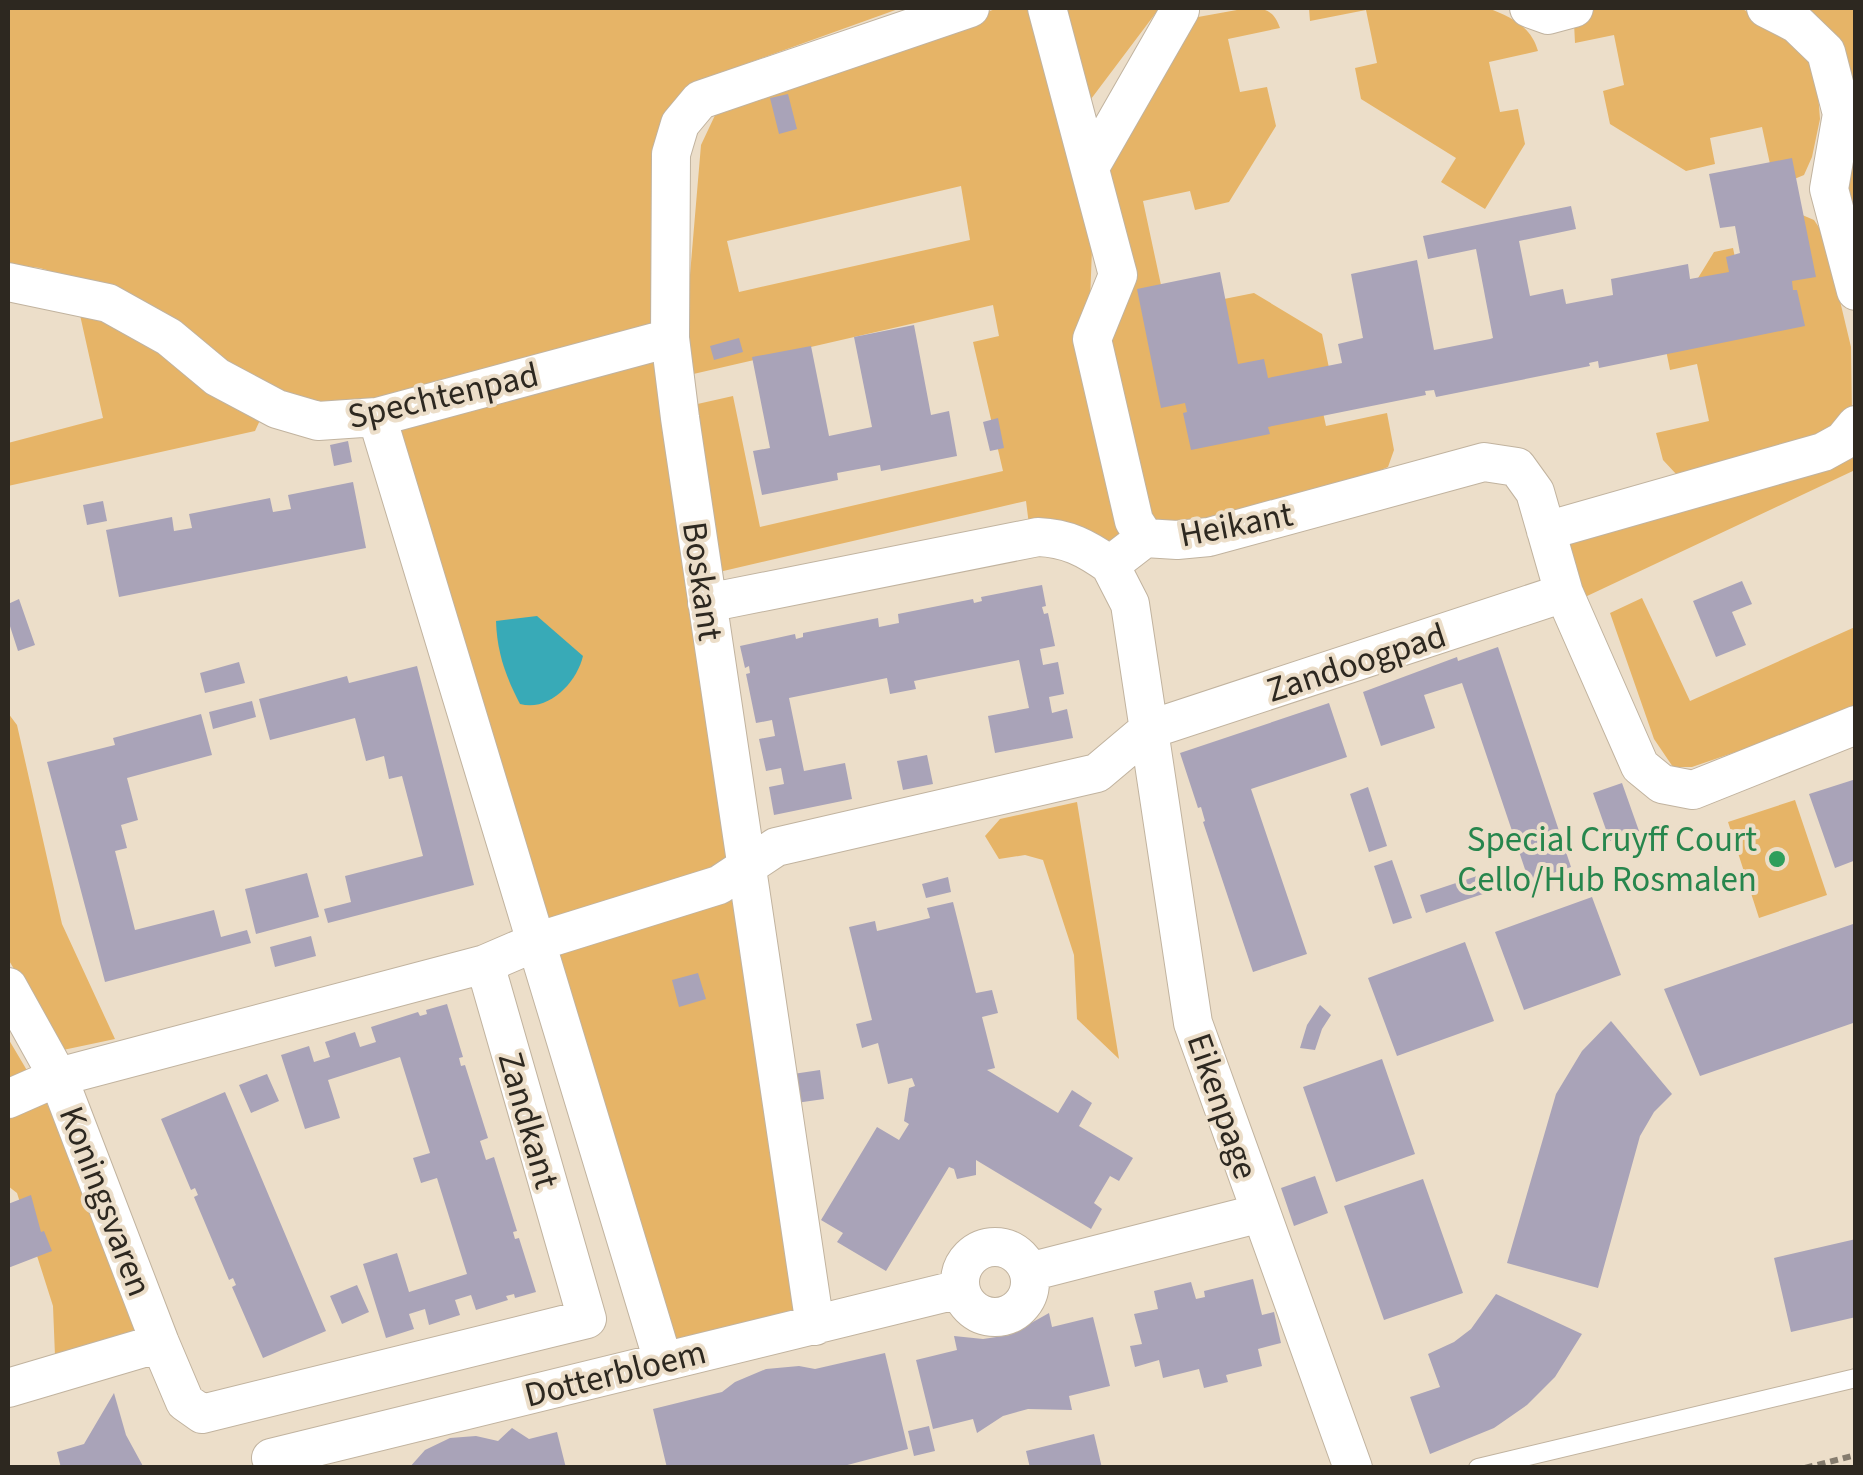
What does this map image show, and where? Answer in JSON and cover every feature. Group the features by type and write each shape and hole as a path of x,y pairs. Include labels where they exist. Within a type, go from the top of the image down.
{"street":[{"name":"Heikant","path":"1047,8 1118,275 1092,339 1134,521 1144,538 1209,537 1484,462 1517,467 1535,492 1564,593 1640,766 1662,784 1693,790 1856,725"},
{"path":"1090,168 1183,8"},
{"path":"1529,8 1548,15 1574,8"},
{"path":"1766,8 1797,24 1826,52 1842,114 1829,189 1856,290"},
{"name":"Boskant","path":"814,1326 670,338 671,154 680,124 700,100 954,10"},
{"name":"Spechtenpad","path":"8,282 108,303 169,337 217,377 277,409 318,420 377,417 670,338"},
{"name":"Zandkant","path":"377,417 663,1360"},
{"path":"1546,531 1823,452 1843,440 1856,425"},
{"path":"706,603 1038,537 1060,538 1086,548 1110,565 1144,538"},
{"name":"Eikenpage","path":"1110,565 1130,604 1193,1023 1353,1468"},
{"name":"Zandoogpad","path":"1148,730 1564,593"},
{"path":"8,1099 58,1077 484,964 536,942 719,885 776,847 1097,773 1148,730"},
{"name":"Zandkant","path":"202,1414 587,1319 484,964"},
{"name":"Koningsvaren","path":"8,987 58,1077 186,1402 202,1414"},
{"path":"1029,1272 1261,1213"},
{"path":"996,1246 1017,1254 1029,1272 1028,1294 1014,1312 992,1318 971,1309 960,1290 961,1268 976,1252 996,1246"},
{"name":"Dotterbloem","path":"274,1463 663,1360 960,1290"},
{"path":"8,1388 160,1344"},
{"path":"250,1403 274,1463"}],"lane":[{"path":"1478,1468 1856,1378"}],"path":[{"path":"1805,1468 1856,1456"}],"shaded area":[{"path":"8,8 901,8 726,71 700,85 658,327 374,405 309,408 86,282 40,268 8,264"},
{"path":"998,8 1042,8 1092,248 1090,302 1126,538 1095,542 1029,525 1026,501 719,572 693,405 733,396 760,527 1003,471 973,342 999,336 993,305 689,375 686,322 701,145 717,111","holes":["961,186 970,240 739,292 727,241"]},
{"path":"1066,8 1158,10 1085,107"},
{"path":"1248,8 1268,12 1280,28 1228,39 1240,92 1267,87 1276,126 1229,202 1195,210 1190,191 1143,201 1170,327 1214,301 1254,293 1322,334 1329,368 1314,372 1326,426 1387,413 1394,450 1388,467 1369,475 1182,524 1146,522 1107,350 1100,162 1178,33 1198,17"},
{"path":"1309,8 1488,8 1525,29 1538,51 1489,62 1500,112 1518,109 1525,144 1485,209 1441,182 1456,158 1361,99 1355,68 1377,63 1366,10 1310,21"},
{"path":"1591,8 1741,8 1786,35 1807,55 1818,93 1820,119 1804,175 1775,187 1762,127 1710,138 1715,164 1686,171 1610,124 1603,91 1624,85 1614,35 1575,43 1574,23"},
{"path":"1782,8 1855,8 1855,272 1839,206 1845,113"},
{"path":"1800,214 1814,220 1822,232 1835,280 1851,347 1852,417 1817,440 1677,475 1663,460 1656,433 1709,421 1697,364 1670,370 1663,335 1714,252 1733,248 1738,272"},
{"path":"100,310 261,418 255,431 8,486 8,443 103,418 80,315"},
{"path":"657,349 796,1311 675,1342 391,432"},
{"path":"1855,448 1855,470 1585,597 1565,542"},
{"path":"1642,598 1690,701 1855,627 1855,711 1692,767 1673,767 1654,739 1610,613"},
{"path":"8,713 17,725 62,924 115,1039 63,1050 8,959"},
{"name":"Special Cruyff Court Cello/Hub Rosmalen","path":"1795,800 1827,895 1759,918 1728,822"},
{"path":"1077,802 1119,1059 1077,1019 1074,955 1043,860 1025,855 999,859 985,836 1000,819"},
{"path":"9,1040 64,1133 140,1339 55,1356 53,1306 17,1193 8,1186"}],"water":[{"path":"537,616 583,656 575,676 560,693 541,704 520,704 503,664 496,621"}],"building":[{"path":"788,94 797,129 779,134 770,98"},
{"path":"1792,158 1816,277 1792,281 1805,326 1599,368 1598,361 1589,363 1590,366 1436,397 1434,390 1425,391 1426,395 1268,427 1270,434 1191,450 1183,413 1187,412 1185,403 1161,408 1137,289 1220,272 1238,364 1264,359 1268,378 1342,363 1338,344 1363,338 1351,274 1417,260 1434,350 1490,339 1493,338 1476,249 1428,259 1423,236 1571,206 1576,229 1519,241 1530,296 1563,289 1566,304 1613,295 1611,279 1688,264 1690,279 1729,272 1726,257 1740,253 1735,226 1720,228 1709,174"},
{"path":"914,325 931,415 949,411 957,456 881,471 880,465 837,473 838,480 762,495 753,451 770,448 752,357 811,346 829,436 872,427 854,337"},
{"path":"739,338 743,352 714,360 710,346"},
{"path":"998,418 1004,448 990,451 983,422"},
{"path":"348,441 352,462 334,466 330,445"},
{"path":"353,482 366,548 119,597 106,530 172,517 174,531 192,528 189,514 270,498 273,512 291,509 288,495"},
{"path":"103,501 107,521 87,525 83,505"},
{"path":"1742,581 1752,604 1732,612 1746,645 1716,657 1693,601"},
{"path":"1042,585 1046,606 1042,607 1044,614 1048,613 1055,646 1040,649 1043,665 1058,662 1064,694 1049,697 1052,713 1067,709 1073,738 995,753 988,716 1029,708 1019,660 914,681 916,689 890,694 887,678 789,698 804,771 845,763 852,799 774,815 769,787 784,784 781,768 766,771 759,739 775,736 772,720 756,723 746,674 750,673 749,666 745,668 740,646 795,634 796,639 803,637 803,633 878,618 879,627 899,623 898,614 973,599 974,603 982,601 981,597"},
{"path":"19,599 35,645 18,651 8,620 8,604"},
{"path":"1498,647 1571,867 1529,881 1462,683 1424,695 1435,728 1381,746 1363,692 1457,657 1458,661"},
{"path":"239,662 245,683 205,693 200,673"},
{"path":"417,666 474,885 328,923 324,909 351,902 345,876 423,856 402,776 389,779 384,756 366,761 355,718 270,740 259,699 347,676 349,683"},
{"path":"252,701 256,717 213,729 209,712"},
{"path":"1329,703 1347,757 1251,789 1307,954 1253,972 1180,753"},
{"path":"201,714 212,755 127,778 138,820 121,825 127,848 115,851 135,930 214,910 221,937 247,930 251,943 105,982 47,762 115,745 113,738"},
{"path":"927,755 933,784 903,790 897,761"},
{"path":"1856,779 1856,860 1835,868 1809,794"},
{"path":"1622,783 1639,831 1610,841 1593,793"},
{"path":"1368,787 1387,846 1369,852 1350,794"},
{"path":"1392,860 1412,918 1393,924 1374,866"},
{"path":"307,873 319,917 256,934 245,889"},
{"path":"1477,876 1483,894 1426,913 1420,895"},
{"path":"948,877 951,892 926,898 922,884"},
{"path":"1592,897 1621,975 1524,1010 1495,932"},
{"path":"953,902 976,993 992,990 998,1013 982,1017 995,1068 987,1070 1058,1113 1072,1090 1092,1103 1079,1126 1133,1158 1119,1181 1110,1176 1094,1203 1102,1209 1091,1229 976,1160 976,1175 957,1179 954,1169 949,1167 886,1271 837,1242 843,1233 821,1220 877,1127 899,1140 909,1124 904,1121 909,1088 915,1086 912,1078 888,1084 878,1043 862,1048 856,1024 872,1020 849,927 875,921 877,931 930,918 927,908"},
{"path":"1856,923 1856,1022 1700,1076 1664,989"},
{"path":"311,936 316,956 275,967 270,947"},
{"path":"1465,942 1494,1021 1397,1056 1368,978"},
{"path":"698,973 706,999 679,1007 672,980"},
{"path":"447,1004 463,1057 459,1058 461,1066 465,1065 488,1138 480,1141 486,1160 494,1157 517,1231 513,1232 515,1239 519,1238 536,1292 515,1298 514,1294 506,1296 508,1300 476,1310 471,1295 455,1300 460,1315 429,1325 425,1309 409,1314 414,1329 386,1338 363,1264 397,1253 409,1292 467,1274 437,1178 421,1183 413,1158 430,1153 400,1057 328,1080 340,1118 305,1129 281,1055 309,1046 314,1062 330,1057 325,1042 355,1032 360,1047 376,1042 371,1027 418,1012 420,1016 427,1014 426,1010"},
{"path":"1320,1005 1331,1015 1315,1050 1300,1048 1307,1025"},
{"path":"1611,1021 1672,1094 1654,1112 1640,1136 1598,1288 1507,1263 1556,1094 1582,1051"},
{"path":"1382,1059 1415,1154 1336,1182 1303,1087"},
{"path":"820,1070 824,1099 796,1103 793,1074"},
{"path":"267,1074 279,1101 251,1113 239,1085"},
{"path":"225,1092 326,1331 263,1358 232,1287 236,1285 233,1278 229,1280 194,1197 198,1195 195,1188 191,1190 161,1119"},
{"path":"1315,1176 1328,1213 1294,1226 1281,1188"},
{"path":"1423,1179 1463,1293 1384,1320 1344,1206"},
{"path":"31,1195 41,1232 44,1231 52,1251 8,1268 8,1204"},
{"path":"1856,1239 1856,1317 1791,1332 1774,1258"},
{"path":"1253,1279 1262,1315 1274,1312 1281,1343 1258,1349 1262,1366 1226,1375 1228,1382 1204,1388 1199,1369 1163,1378 1159,1360 1135,1367 1130,1346 1142,1344 1134,1314 1158,1309 1154,1291 1191,1282 1196,1299 1205,1297 1204,1291"},
{"path":"357,1285 369,1312 342,1324 330,1296"},
{"path":"1496,1294 1582,1334 1555,1377 1527,1405 1494,1428 1430,1454 1410,1397 1440,1387 1428,1354 1471,1329"},
{"path":"1049,1313 1052,1327 1093,1317 1110,1386 1069,1396 1072,1410 1028,1409 1003,1416 977,1433 973,1419 933,1429 916,1360 957,1350 954,1336 983,1339 1010,1335"},
{"path":"885,1353 908,1449 836,1468 667,1468 653,1409 722,1392 766,1369 815,1369"},
{"path":"114,1393 126,1435 144,1468 61,1468 57,1452 84,1444"},
{"path":"929,1426 935,1451 914,1456 908,1431"},
{"path":"512,1428 529,1439 557,1432 566,1468 409,1468 425,1450 450,1438 476,1436 498,1441"},
{"path":"1094,1434 1102,1468 1030,1468 1026,1451"}],"place":[{"name":"Special Cruyff Court Cello/Hub Rosmalen","path":"1777,859"}]}
